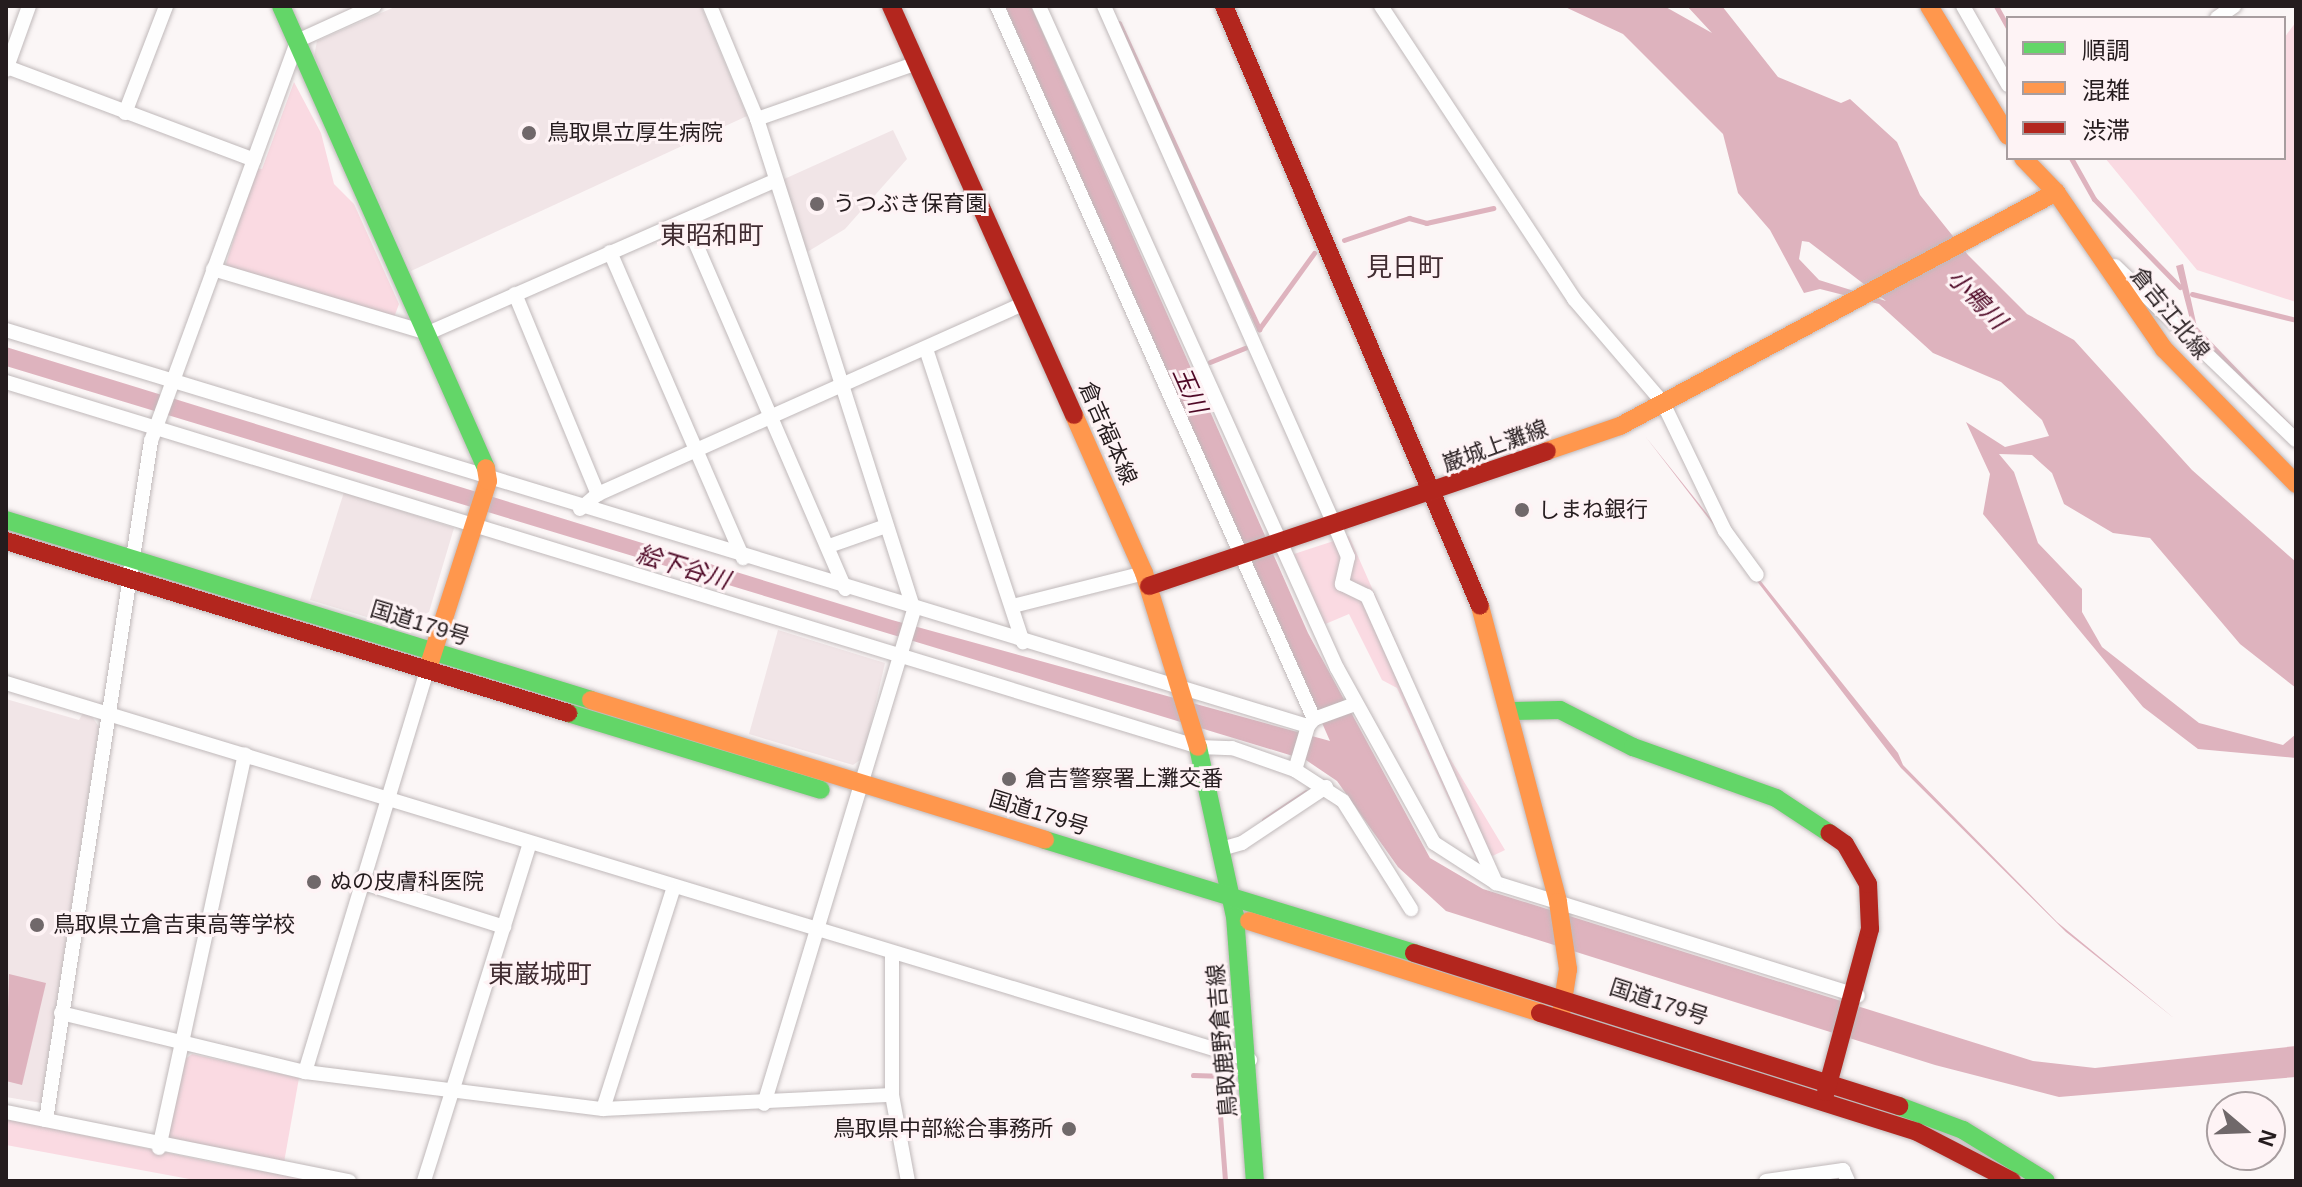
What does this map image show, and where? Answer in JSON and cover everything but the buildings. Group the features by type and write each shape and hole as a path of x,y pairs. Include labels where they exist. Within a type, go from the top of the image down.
{"main road":[{"path":"281,6 428,333 486,487 427,671"},
{"name":"倉吉福本線","path":"891,6 1146,580 1187,698 1231,897"},
{"path":"1146,580 1245,557 1334,524 1433,494 1224,6"},
{"path":"1929,6 2006,133"},
{"name":"倉吉江北線","path":"2025,160 2056,192 2100,263 2164,349 2296,484"},
{"name":"巌城上灘線","path":"1560,1018 1566,998 1568,969 1559,905 1513,711 1490,629 1433,494 1669,401 2056,192"},
{"name":"国道179号","path":"6,520 432,652 1235,916 1917,1132 2011,1180"},
{"name":"国道179号","path":"6,541 427,671 1231,897 1566,998 1830,1081 1963,1130 2043,1178"},
{"path":"1513,711 1539,705 1560,710 1829,827 1868,884 1870,929 1857,998 1823,1103"},
{"name":"鳥取鹿野倉吉線","path":"1231,897 1250,1060 1255,1181"}],"street":[{"path":"29,6 7,68 254,160"},
{"path":"125,113 166,6"},
{"path":"46,1120 131,559 157,423 297,41 374,6"},
{"path":"710,6 757,119 912,615 764,1104"},
{"path":"997,6 1245,557 1311,723 1295,770"},
{"path":"1039,6 1279,545 1355,704 1434,843 1496,883 1857,998"},
{"path":"1104,6 1348,557 1342,584 1367,596 1496,883"},
{"path":"1381,6 1581,309 1669,401 1725,531 1757,575"},
{"path":"1963,6 2006,81"},
{"path":"757,119 917,63"},
{"path":"2042,160 2056,192"},
{"path":"213,269 428,333 776,180"},
{"path":"686,221 774,416 845,589"},
{"path":"610,252 743,558"},
{"path":"2100,263 2111,262 2293,432"},
{"path":"515,294 598,494"},
{"path":"580,509 598,494 1025,303"},
{"path":"6,330 168,387 486,487 580,509 845,589 912,615 1023,642 1187,698 1311,723 1355,704"},
{"path":"926,349 1023,642"},
{"path":"6,382 157,423 1199,743 1232,748 1295,770 1326,787 1356,819 1411,909"},
{"path":"829,546 886,526"},
{"path":"1013,606 1146,580"},
{"path":"305,1072 427,671"},
{"path":"6,683 245,754 673,889 1250,1060"},
{"path":"159,1148 245,754"},
{"path":"1221,849 1242,843 1326,787"},
{"path":"424,1181 530,843"},
{"path":"364,883 504,927"},
{"path":"603,1109 673,889"},
{"path":"892,953 892,1095 908,1181"},
{"path":"61,1013 180,1047 305,1072 603,1109 764,1104 892,1095"},
{"path":"6,1112 159,1148 349,1181"},
{"path":"1766,1181 1843,1170 1848,1181"}],"shaded area":[{"name":"鳥取県立厚生病院","path":"397,6 701,6 747,116 411,271 314,56 317,41"},
{"path":"2296,22 2296,302 2197,270 2107,160 2286,160 2286,35"},
{"path":"294,82 321,133 334,184 354,204 399,304 393,320 225,267 256,168 262,169"},
{"path":"893,130 907,159 845,229 804,254 782,180"},
{"path":"344,492 454,528 429,612 400,627 310,600"},
{"path":"1349,536 1439,740 1505,850 1478,863 1397,688 1382,680 1349,614 1323,625 1294,554"},
{"path":"778,630 885,663 863,758 853,765 749,734"},
{"name":"鳥取県立倉吉東高等学校","path":"6,699 79,720 83,713 91,715 99,727 41,1103 6,1097"},
{"path":"192,1054 299,1078 283,1168 173,1146 168,1137 184,1060"},
{"path":"6,1119 316,1181 200,1181 6,1145"}],"water":[{"path":"1005,6 1031,6 1308,633 1430,858 1483,889 2033,1061 2095,1068 2296,1046 2296,1077 2059,1097 1935,1065 1446,911 1398,867 1337,781 1306,760 6,366 6,347 892,620 1330,741"},
{"name":"小鴨川","path":"1563,6 1664,6 1712,33 1687,6 1722,6 1778,77 1841,103 1850,99 1897,142 1920,195 1968,255 2027,314 2074,340 2192,470 2296,562 2296,688 2240,644 2150,538 2113,533 2064,504 2052,473 2032,455 1999,454 2014,472 2038,543 2082,589 2082,612 2102,647 2199,723 2283,745 2296,734 2296,758 2198,749 2143,707 1983,514 1990,474 1966,422 2005,447 2049,436 2042,420 2001,382 1933,353 1879,304 1820,289 1804,293 1770,230 1738,193 1723,134 1623,34","holes":["1802,241 1809,242 1886,301 1819,280 1799,259"]},
{"path":"2183,264 2197,327 2296,430 2193,331 2176,266"},
{"path":"1645,436 1898,753 1903,765 2057,922 2175,1019 2066,932 1901,768"},
{"path":"9,974 46,983 22,1085 6,1081"}],"waterway":[{"path":"1996,6 2006,24"},
{"path":"1119,23 1259,329 1314,253"},
{"path":"2072,160 2094,199 2180,287"},
{"path":"1344,240 1409,218 1426,223 1493,208"},
{"path":"2192,294 2296,320"},
{"path":"1210,362 1245,348"},
{"path":"1264,820 1306,792"},
{"path":"1193,1075 1217,1076 1225,1181"}],"traffic: fast":[{"path":"281,6 486,468"},
{"path":"6,520 591,700"},
{"path":"1513,711 1560,710 1633,747 1776,798 1829,833"},
{"path":"568,713 821,790"},
{"path":"1198,747 1235,916 1255,1181"},
{"path":"1045,840 1414,953"},
{"path":"1899,1106 1963,1130 2046,1181"}],"traffic: slow":[{"path":"1929,6 2006,133"},
{"path":"2025,160 2056,192 2164,349 2296,484"},
{"path":"1547,451 1620,426 2056,192"},
{"path":"1074,415 1144,573 1198,747"},
{"path":"429,665 488,481 486,468"},
{"path":"1480,606 1558,902 1568,969 1561,1014"},
{"path":"591,700 1045,840"},
{"path":"1249,921 1540,1013"}],"traffic: jam":[{"path":"891,6 1074,415"},
{"path":"1224,6 1480,606"},
{"path":"1149,586 1547,451"},
{"path":"6,541 568,713"},
{"path":"1826,1092 1870,929 1868,884 1845,844 1829,833"},
{"path":"1414,953 1899,1106"},
{"path":"1540,1013 1917,1132 2012,1181"}],"place":[{"name":"鳥取県立厚生病院","path":"529,133"},
{"name":"うつぶき保育園","path":"817,204"},
{"name":"しまね銀行","path":"1522,510"},
{"name":"倉吉警察署上灘交番","path":"1009,779"},
{"name":"ぬの皮膚科医院","path":"314,882"},
{"name":"鳥取県立倉吉東高等学校","path":"37,925"},
{"name":"鳥取県中部総合事務所","path":"1069,1129"}],"district":[{"name":"東昭和町","path":"712,236"},
{"name":"見日町","path":"1405,268"},
{"name":"東巌城町","path":"540,975"}],"water label":[{"name":"玉川","path":"1190,390"},
{"name":"絵下谷川","path":"683,567"}]}
